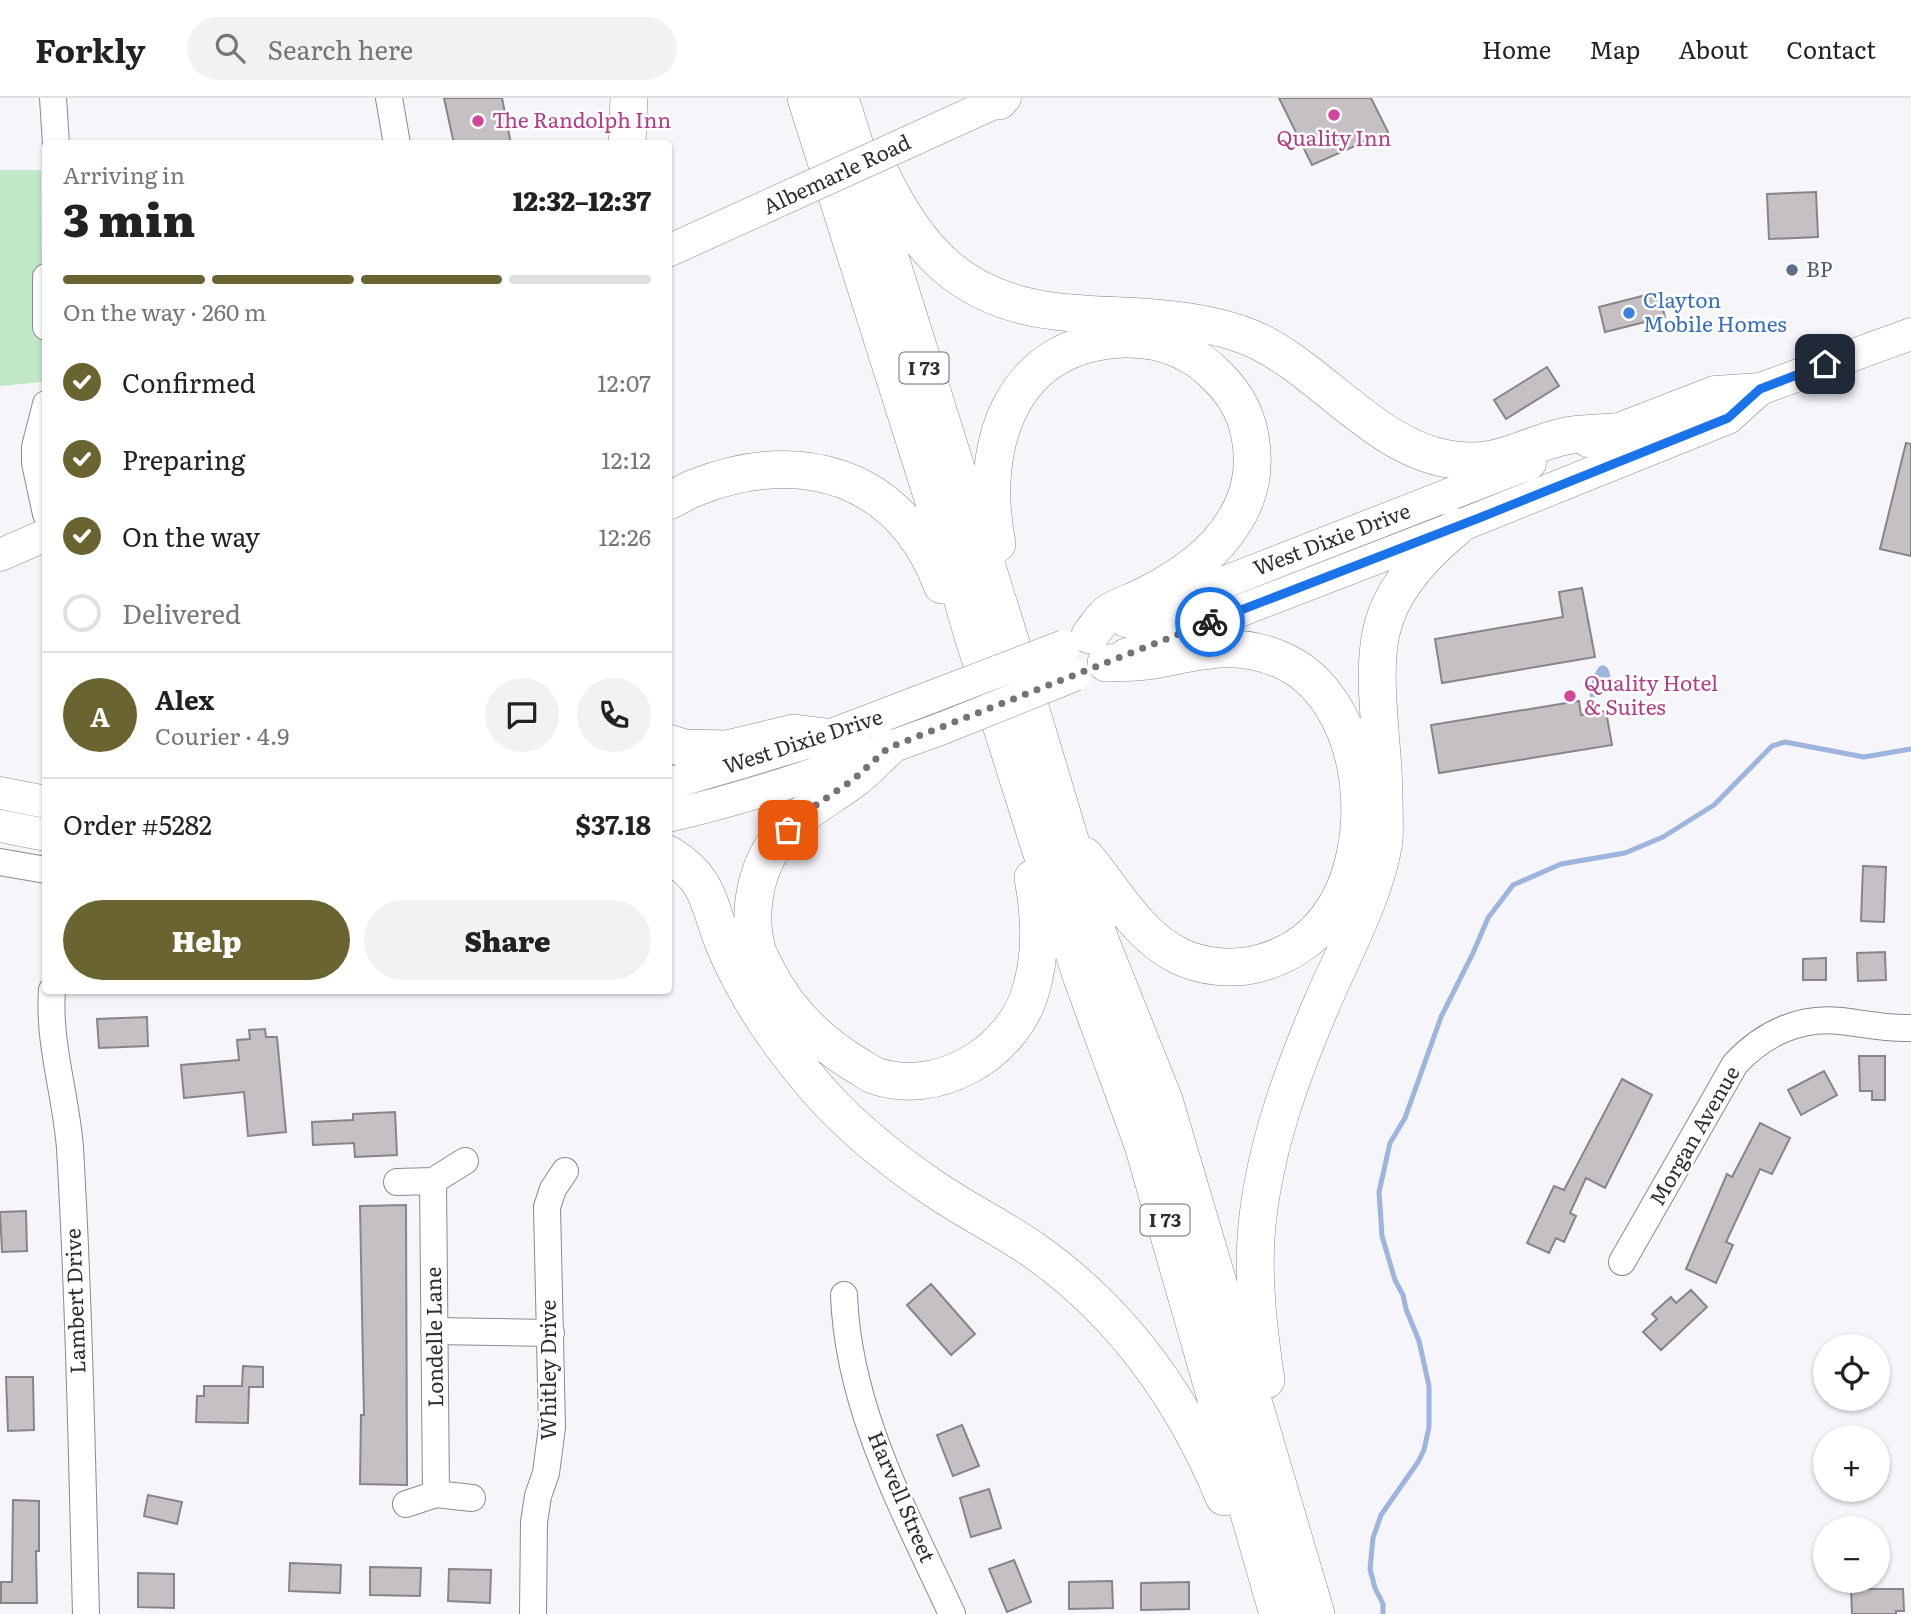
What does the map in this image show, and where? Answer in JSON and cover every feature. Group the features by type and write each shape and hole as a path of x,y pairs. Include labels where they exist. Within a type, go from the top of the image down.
{"highway":[{"path":"627,140 629,98"},
{"name":"I 73","path":"806,98 935,505 991,636 1071,839 1100,940 1164,1100 1316,1614"},
{"name":"I 73","path":"839,98 991,636 1035,832 1082,978 1143,1144 1279,1614"},
{"path":"854,98 878,169 909,226 942,265 989,295 1049,311 1170,319 1235,332 1280,353 1402,442 1444,458 1495,460 1566,436 1613,432"},
{"path":"677,493 740,475 795,468 829,474 856,485 882,501 908,525 933,565 948,601 991,636 1014,606 999,556 991,492 995,448 1011,404 1039,370 1078,347 1113,340 1145,340 1181,350 1201,361 1239,402 1250,433 1253,453 1249,489 1233,524 1218,543 1199,561 1145,596 1109,612 1084,655 1152,661 1198,650 1215,649 1255,652 1293,664 1324,691 1336,709 1356,767 1360,808 1358,839 1350,872 1327,919 1302,944 1274,960 1246,967 1216,967 1180,956 1153,939 1119,903 1071,839"},
{"path":"1305,1577 1273,1429 1256,1296 1256,1237 1264,1177 1278,1118 1304,1047 1373,883 1384,839 1384,775 1378,671 1381,631 1388,611 1408,578 1434,546 1457,527"},
{"path":"672,744 694,749 727,749 794,733 826,737"},
{"path":"888,748 854,779 803,814 773,846 757,877 752,912 757,950 776,988 803,1025 836,1052 873,1075 909,1081 949,1076 984,1058 1011,1029 1030,996 1038,963 1039,915 1031,868 1035,832"},
{"path":"672,857 688,867 708,895 730,959 747,991 782,1046 820,1092 887,1156 934,1189 1032,1250 1071,1280 1126,1333 1155,1368 1207,1457 1272,1614"}],"main road":[{"name":"Albemarle Road","path":"672,249 1001,99"},
{"name":"West Dixie Drive","path":"672,815 755,793 943,728 1084,655 1715,391 1760,389 1911,334"},
{"name":"West Dixie Drive","path":"672,783 826,737 931,697 1084,655 1457,527 1728,418 1760,389"},
{"path":"0,555 42,537"},
{"path":"0,793 42,801"},
{"path":"0,826 42,834"},
{"path":"0,841 42,848"}],"street":[{"path":"53,98 56,140"},
{"path":"390,98 396,140"},
{"path":"42,418 34,447 42,501"},
{"path":"0,862 42,869"},
{"name":"Lambert Drive","path":"52,994 50,1017 70,1156 86,1614"},
{"name":"Morgan Avenue","path":"1622,1262 1735,1064 1748,1051 1767,1036 1807,1022 1842,1021 1863,1026 1911,1028"},
{"path":"397,1182 433,1181 465,1161"},
{"name":"Whitley Drive","path":"533,1614 534,1522 538,1496 546,1473 552,1427 547,1207 549,1197 565,1171"},
{"name":"Londelle Lane","path":"433,1181 436,1494"},
{"name":"Harvell Street","path":"844,1295 850,1354 881,1461 952,1614"},
{"path":"435,1331 551,1333"},
{"path":"406,1504 436,1494 472,1498"}],"green space":[{"path":"0,170 41,170 42,382 0,386"}],"water":[{"path":"1602,665 1609,671 1609,687 1601,697 1590,697 1592,680"}],"building":[{"name":"The Randolph Inn","path":"444,98 502,98 510,140 453,140"},
{"name":"Quality Inn","path":"1279,98 1371,98 1388,132 1312,165"},
{"path":"1816,192 1818,237 1769,239 1767,194"},
{"path":"1658,292 1665,317 1605,332 1599,307"},
{"path":"1547,367 1559,386 1506,419 1494,400"},
{"path":"1906,443 1911,444 1911,556 1880,549"},
{"path":"1582,588 1595,657 1442,683 1435,639 1563,617 1559,592"},
{"path":"1579,701 1581,715 1606,711 1612,745 1439,773 1431,725"},
{"path":"1863,866 1886,867 1884,922 1861,921"},
{"path":"1885,952 1886,980 1858,981 1857,953"},
{"path":"1826,958 1826,980 1803,980 1803,959"},
{"path":"147,1017 148,1046 99,1048 97,1019"},
{"path":"265,1029 266,1037 277,1037 286,1132 248,1136 244,1092 184,1098 181,1065 239,1060 237,1040 250,1039 249,1030"},
{"path":"1859,1056 1885,1056 1885,1100 1872,1100 1872,1091 1860,1091"},
{"path":"1824,1071 1837,1095 1801,1115 1788,1090"},
{"path":"1622,1079 1652,1095 1605,1188 1586,1178 1570,1213 1576,1216 1564,1242 1556,1238 1549,1253 1527,1243 1554,1186 1564,1190"},
{"path":"395,1112 397,1155 355,1157 354,1143 313,1145 312,1122 353,1120 353,1114"},
{"path":"1760,1123 1790,1138 1772,1174 1760,1169 1726,1242 1733,1245 1716,1283 1686,1269 1727,1174 1732,1177"},
{"path":"406,1205 407,1485 360,1484 361,1415 364,1415 360,1206"},
{"path":"26,1211 27,1251 2,1252 0,1212"},
{"path":"931,1284 975,1334 951,1355 907,1305"},
{"path":"1691,1290 1707,1307 1661,1350 1643,1332 1657,1319 1652,1314 1671,1297 1676,1303"},
{"path":"243,1366 263,1367 263,1387 249,1387 248,1423 196,1422 197,1396 204,1396 204,1386 242,1386"},
{"path":"6,1377 33,1377 34,1430 8,1431"},
{"path":"962,1425 979,1466 953,1476 937,1435"},
{"path":"989,1489 1001,1528 971,1537 960,1498"},
{"path":"148,1495 182,1502 177,1524 144,1516"},
{"path":"13,1500 39,1501 37,1603 1,1603 1,1582 12,1582"},
{"path":"1014,1560 1031,1602 1007,1612 989,1569"},
{"path":"290,1563 341,1565 340,1593 289,1591"},
{"path":"370,1567 421,1568 420,1596 370,1595"},
{"path":"449,1569 491,1570 490,1603 448,1601"},
{"path":"138,1573 174,1574 174,1608 138,1607"},
{"path":"1112,1581 1113,1608 1069,1609 1069,1582"},
{"path":"1189,1582 1189,1609 1141,1610 1141,1583"},
{"path":"1890,1589 1903,1589 1904,1611 1896,1611 1896,1614 1852,1614 1851,1593 1890,1593"}],"waterway":[{"path":"1383,1614 1383,1604 1370,1569 1373,1538 1381,1515 1424,1450 1429,1427 1429,1386 1419,1341 1395,1280 1382,1236 1379,1192 1390,1143 1405,1118 1441,1017 1488,918 1513,885 1561,864 1625,853 1663,837 1714,805 1772,746 1785,742 1864,757 1911,749"}],"way so far":[{"path":"788,830 803,814 854,779 888,748 1210,622"}],"place":[{"name":"Quality Inn","path":"1334,115"},
{"name":"The Randolph Inn","path":"478,121"},
{"name":"BP","path":"1792,270"},
{"name":"Clayton Mobile Homes","path":"1629,313"},
{"name":"Quality Hotel & Suites","path":"1570,696"}],"route":[{"path":"1210,622 1728,418 1760,389 1825,364"}]}
